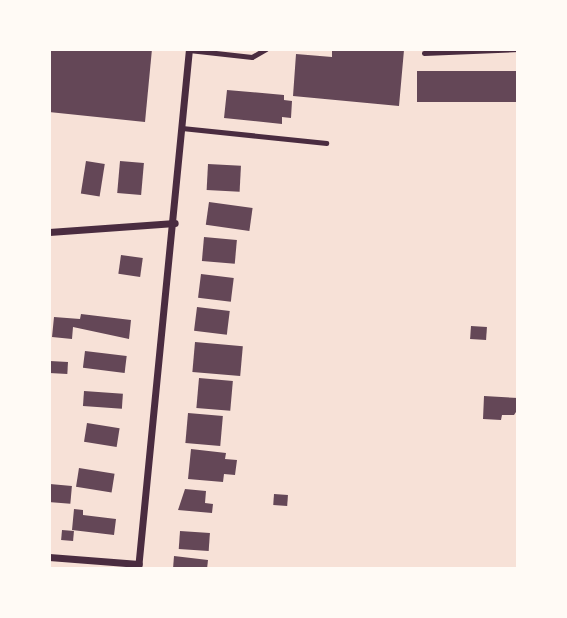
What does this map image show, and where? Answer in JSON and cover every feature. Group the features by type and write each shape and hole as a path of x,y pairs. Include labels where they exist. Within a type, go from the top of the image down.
{"street":[{"path":"49,557 139,566 175,223 188,49"},
{"path":"49,232 175,223"}],"lane":[{"path":"188,49 252,57 266,49"},
{"path":"424,53 518,49"},
{"path":"182,128 326,143"}],"building":[{"path":"49,49 152,49 145,122 49,112"},
{"path":"332,49 404,50 399,106 293,96 296,54 332,57"},
{"path":"417,71 518,71 518,102 417,102"},
{"path":"227,90 284,95 284,100 292,101 291,118 282,117 282,124 224,118"},
{"path":"86,161 105,164 100,197 81,194"},
{"path":"120,161 144,163 141,195 117,193"},
{"path":"208,164 241,166 240,192 207,190"},
{"path":"209,202 253,208 249,231 206,225"},
{"path":"204,237 237,240 235,264 202,261"},
{"path":"121,255 143,258 140,277 118,274"},
{"path":"201,274 234,278 231,302 198,298"},
{"path":"197,307 230,311 227,335 194,331"},
{"path":"81,314 131,320 129,339 73,327 72,339 52,337 54,317 80,319"},
{"path":"471,326 487,327 486,340 470,339"},
{"path":"195,342 243,346 240,376 192,372"},
{"path":"85,351 127,356 125,373 83,368"},
{"path":"50,361 68,362 67,374 49,373"},
{"path":"199,378 233,381 230,411 196,408"},
{"path":"84,391 123,394 122,409 83,406"},
{"path":"484,396 518,398 518,409 514,415 502,415 501,420 483,419"},
{"path":"188,413 223,416 220,446 185,443"},
{"path":"87,423 120,428 117,447 84,442"},
{"path":"191,449 226,453 225,459 237,460 235,475 224,474 223,482 188,479"},
{"path":"79,468 115,474 112,492 76,487"},
{"path":"50,484 72,486 70,504 49,502"},
{"path":"185,489 206,491 205,503 213,504 212,513 178,510"},
{"path":"274,494 288,495 287,506 273,505"},
{"path":"74,509 83,510 83,515 116,519 114,535 72,530"},
{"path":"62,530 74,531 73,541 61,540"},
{"path":"180,531 210,533 209,551 179,549"},
{"path":"174,556 208,560 207,569 173,569"}]}
